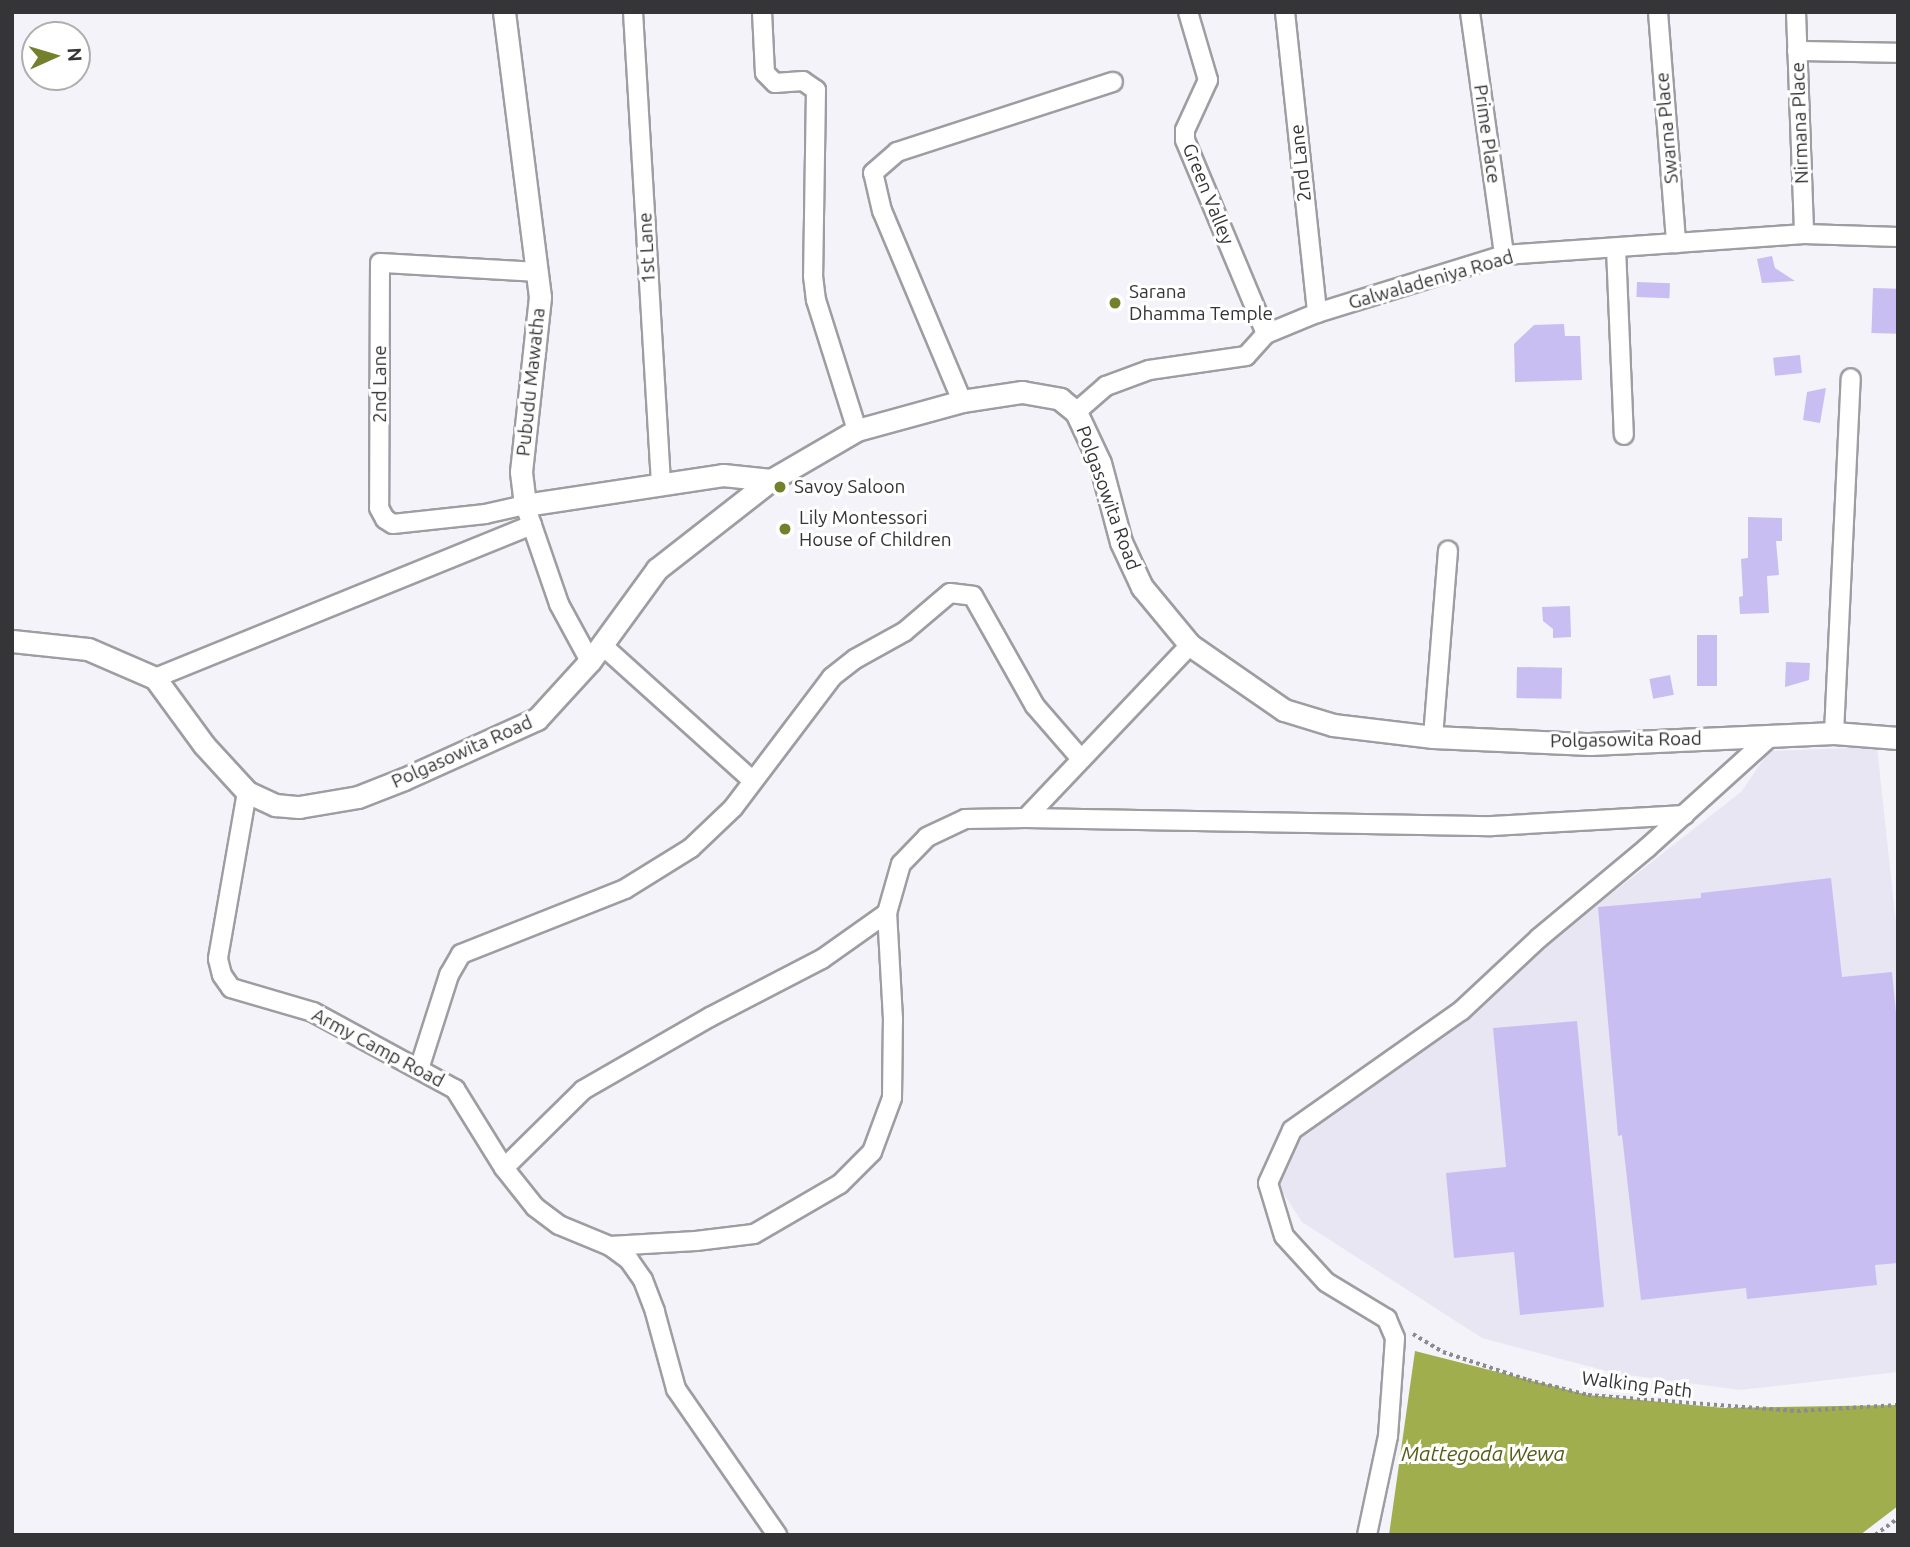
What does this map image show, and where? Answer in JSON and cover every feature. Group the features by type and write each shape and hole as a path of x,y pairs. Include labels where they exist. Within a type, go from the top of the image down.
{"street":[{"name":"Pubudu Mawatha","path":"504,12 538,272 539,326 521,472 528,515"},
{"name":"1st Lane","path":"632,12 661,484"},
{"path":"762,12 765,73 775,83 803,81 816,90 813,276 816,300 857,430"},
{"name":"Green Valley","path":"1188,12 1208,80 1185,130 1185,140 1266,334"},
{"name":"2nd Lane","path":"1285,12 1317,313"},
{"name":"Prime Place","path":"1470,12 1504,256"},
{"name":"Swarna Place","path":"1658,12 1676,243"},
{"name":"Nirmana Place","path":"1796,12 1804,234"},
{"path":"1797,51 1898,53"},
{"path":"961,401 882,211 873,173 897,152 1113,82"},
{"name":"Galwaladeniya Road","path":"1076,412 1106,386 1149,370 1246,356 1266,334 1317,313 1504,256 1804,234 1898,237"},
{"path":"1616,248 1623,435"},
{"name":"2nd Lane","path":"528,515 485,514 393,524 385,519 379,508 380,263 538,272"},
{"path":"1833,733 1851,378"},
{"name":"Polgasowita Road","path":"155,678 204,745 247,792 275,805 299,807 358,797 537,719 596,653 657,569 771,480 857,430 961,401 1022,392 1060,398 1076,412 1100,463 1121,542 1142,587 1190,645 1284,710 1333,725 1433,737 1590,744 1833,733 1898,738"},
{"path":"12,640 88,649 155,678 528,515 661,484 723,475 771,480"},
{"path":"528,515 573,636 753,781"},
{"path":"1433,737 1448,551"},
{"path":"419,1069 449,975 461,954 625,889 691,848 733,808 832,677 855,659 904,632 950,593 960,592 972,596 1035,706 1081,760"},
{"path":"1026,818 1190,645"},
{"path":"1367,1535 1388,1436 1395,1338 1387,1319 1326,1282 1284,1236 1268,1183 1292,1130 1461,1012 1539,938 1685,815 1771,736"},
{"name":"Army Camp Road","path":"247,792 218,959 222,975 231,988 313,1013 456,1089 504,1168 535,1207 559,1225 610,1246 629,1261 643,1280 655,1312 676,1389 777,1535"},
{"path":"610,1246 754,1234 839,1184 873,1152 892,1098 893,1019 887,913 901,864 927,837 965,819 1492,827 1685,815"},
{"path":"504,1168 583,1090 710,1017 822,959 887,913"}],"path":[{"name":"Walking Path","path":"1387,1319 1443,1352 1528,1380 1588,1395 1713,1408 1797,1412 1898,1405"},
{"path":"1875,1535 1898,1518"}],"shaded area":[{"path":"1877,747 1898,942 1898,1372 1740,1390 1614,1373 1482,1338 1302,1222 1280,1188 1276,1152 1399,1061 1742,791 1769,751"}],"water":[{"name":"Mattegoda Wewa","path":"1415,1351 1588,1395 1724,1408 1898,1405 1898,1506 1860,1535 1389,1535"}],"building":[{"path":"1772,256 1775,268 1795,281 1762,283 1757,259"},
{"path":"1637,282 1670,283 1669,298 1636,297"},
{"path":"1873,288 1898,289 1896,334 1871,333"},
{"path":"1564,324 1565,336 1580,336 1582,380 1515,382 1514,344 1534,325"},
{"path":"1800,355 1802,373 1775,376 1773,358"},
{"path":"1826,388 1820,423 1803,420 1807,392"},
{"path":"1748,517 1782,518 1782,541 1776,541 1779,575 1767,576 1769,613 1740,614 1739,597 1743,596 1741,559 1748,558"},
{"path":"1570,606 1571,637 1553,638 1553,629 1543,621 1542,607"},
{"path":"1697,635 1717,635 1717,686 1697,686"},
{"path":"1786,662 1810,663 1809,680 1785,687"},
{"path":"1517,667 1562,668 1561,699 1516,698"},
{"path":"1670,675 1674,695 1653,699 1649,679"},
{"path":"1831,878 1842,977 1892,972 1898,1033 1898,1263 1875,1265 1877,1285 1747,1299 1746,1288 1641,1300 1622,1135 1618,1136 1598,907 1701,898 1701,893"},
{"path":"1577,1021 1604,1307 1520,1315 1514,1252 1454,1258 1446,1173 1506,1167 1493,1028"}],"place":[{"name":"Sarana Dhamma Temple","path":"1115,303"},
{"name":"Savoy Saloon","path":"780,487"},
{"name":"Lily Montessori House of Children","path":"785,529"}]}
